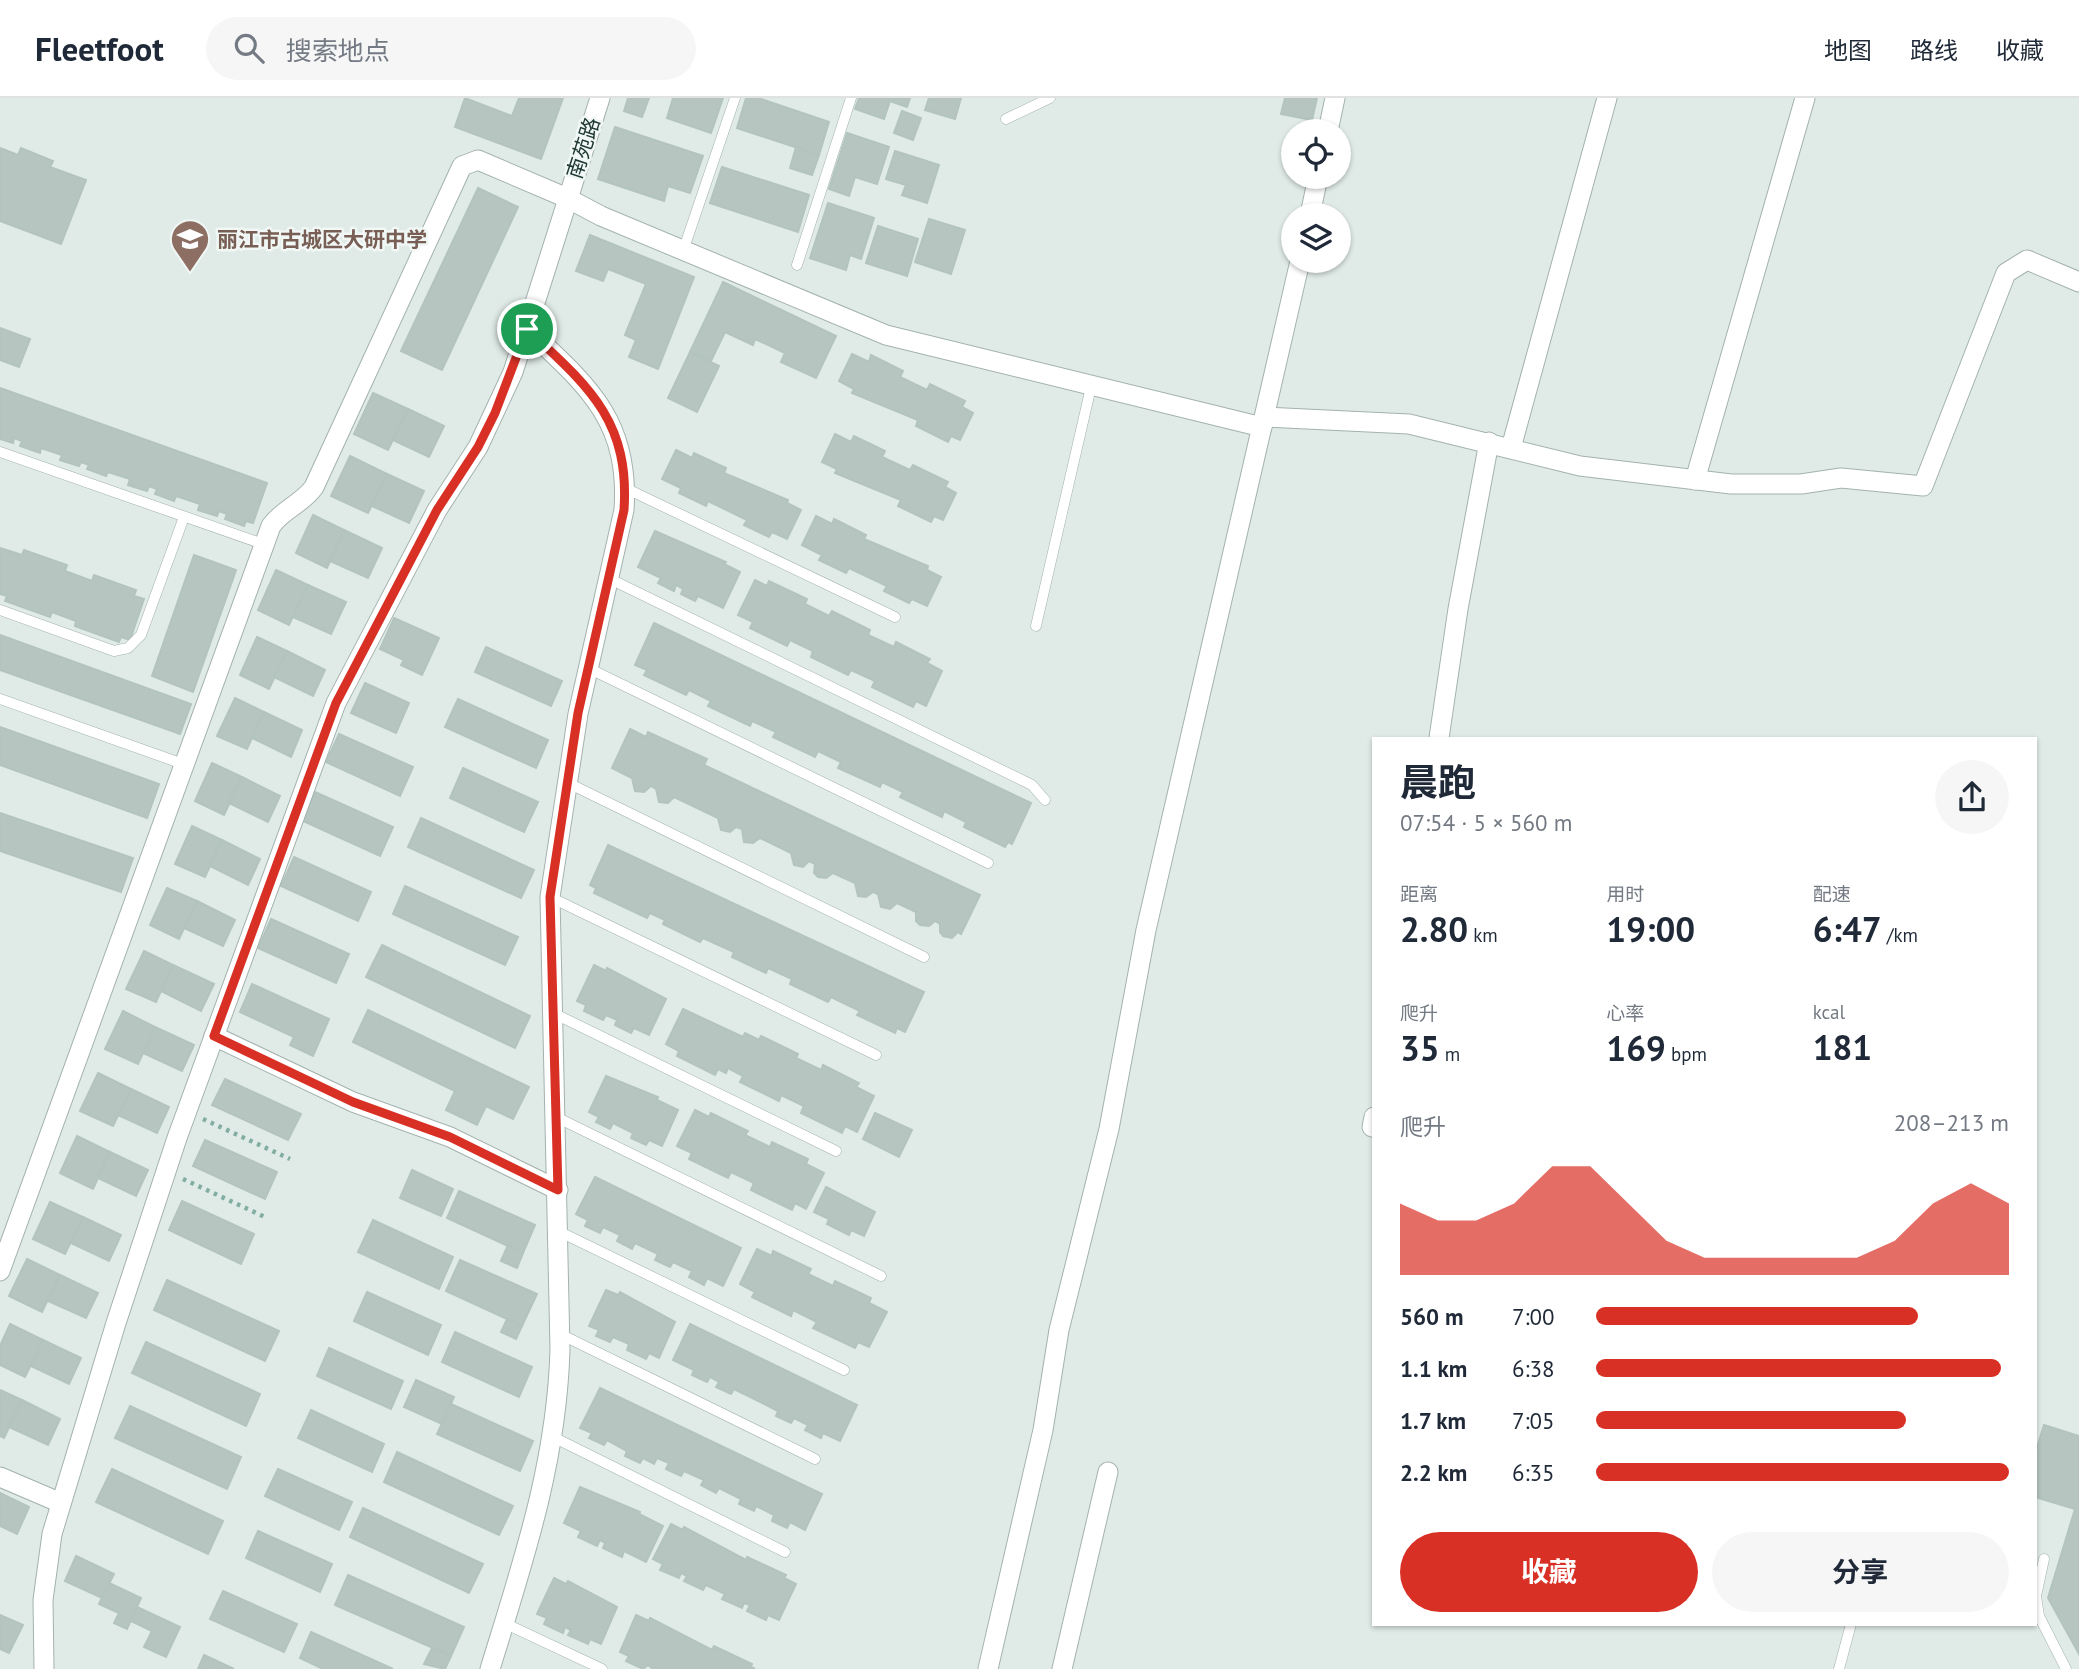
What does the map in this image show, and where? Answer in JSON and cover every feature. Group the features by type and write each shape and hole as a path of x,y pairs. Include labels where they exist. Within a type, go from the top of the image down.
{"street":[{"name":"南苑路","path":"44,1669 44,1589 61,1503 187,1112 336,703 437,510 490,425 513,372 600,98"},
{"path":"1331,119 1335,98"},
{"path":"1511,448 1607,98"},
{"path":"1695,480 1805,98"},
{"path":"0,1270 263,544 276,518 303,500 314,487 458,170 478,160 567,198 601,216 886,335 1091,387 1263,422 1409,424 1580,466 1762,486 1841,478 1923,486 2006,273 2027,260 2079,282"},
{"path":"988,1669 1043,1430 1059,1330 1109,1129 1146,930 1297,273"},
{"path":"491,1669 543,1492 559,1385 558,1190 550,897 565,782 587,667 624,510 625,488 619,445 601,404 588,386 527,329"},
{"path":"1439,737 1458,610 1489,442"},
{"path":"214,1036 353,1102 450,1137 558,1190"},
{"path":"1062,1669 1108,1472"},
{"path":"0,1477 61,1503"}],"lane":[{"path":"683,251 735,98"},
{"path":"797,265 851,98"},
{"path":"1006,120 1050,98"},
{"path":"1036,626 1091,387"},
{"path":"0,452 263,544"},
{"path":"625,488 895,617"},
{"path":"0,610 114,651 128,648 141,635 184,517"},
{"path":"608,577 1032,785 1045,800"},
{"path":"587,667 988,863"},
{"path":"0,699 183,764"},
{"path":"565,782 924,957"},
{"path":"550,897 876,1055"},
{"path":"553,1013 836,1151"},
{"path":"556,1117 881,1276"},
{"path":"558,1231 844,1370"},
{"path":"559,1334 815,1459"},
{"path":"553,1437 785,1552"},
{"path":"2037,1592 2044,1559"},
{"path":"2037,1603 2039,1616 2066,1669"},
{"path":"504,1623 602,1669"},
{"path":"1839,1669 1851,1626"}],"path":[{"path":"187,1112 290,1159"},
{"path":"166,1172 265,1217"}],"building":[{"path":"465,98 512,116 519,98 563,98 541,159 455,127"},
{"path":"628,98 649,98 642,117 624,111"},
{"path":"673,98 723,98 711,133 667,118"},
{"path":"746,98 758,98 829,122 819,155 737,128"},
{"path":"859,98 910,98 907,107 890,101 884,119 855,109"},
{"path":"929,98 961,98 955,119 925,110"},
{"path":"1285,98 1317,98 1312,119 1281,114"},
{"path":"902,111 921,118 913,140 894,133"},
{"path":"615,127 703,156 690,193 668,186 664,201 598,179"},
{"path":"847,133 889,147 877,184 855,177 849,196 829,189"},
{"path":"796,147 819,155 812,175 790,168"},
{"path":"0,148 18,155 21,148 53,161 50,167 86,180 61,244 0,221"},
{"path":"895,151 939,165 927,203 902,195 906,185 886,179"},
{"path":"722,167 809,195 798,232 710,203"},
{"path":"478,188 518,207 442,370 401,351"},
{"path":"828,203 874,218 861,259 850,255 846,270 810,258"},
{"path":"929,219 965,230 951,274 915,262"},
{"path":"878,226 918,239 907,276 866,263"},
{"path":"590,235 694,277 658,369 629,357 636,340 625,335 646,284 608,269 603,281 576,271"},
{"path":"723,282 836,336 816,378 781,362 785,353 755,339 753,345 725,332 711,361 690,352"},
{"path":"0,328 30,339 19,367 0,360"},
{"path":"690,352 719,366 697,412 668,398"},
{"path":"852,354 869,362 871,355 903,371 900,377 927,390 930,384 965,401 962,407 973,413 960,440 951,436 948,442 916,426 918,420 852,393 854,389 839,381"},
{"path":"0,388 267,483 253,523 246,521 244,526 225,519 227,514 219,511 217,516 198,510 200,504 176,496 174,501 155,494 157,489 149,486 147,491 128,485 130,479 108,472 106,476 87,469 89,465 81,462 79,466 60,460 62,455 41,448 40,453 20,446 22,441 14,438 13,443 0,439"},
{"path":"373,393 408,409 388,450 354,434"},
{"path":"408,409 444,426 429,457 393,440"},
{"path":"835,434 851,442 854,436 885,451 882,457 910,470 913,465 948,482 945,487 956,493 943,520 934,516 931,522 898,506 901,500 835,473 837,469 822,462"},
{"path":"676,450 692,458 694,453 726,468 724,473 788,500 787,503 801,510 787,539 772,532 769,537 744,525 747,520 708,501 706,506 679,493 681,488 662,479"},
{"path":"350,456 387,474 368,513 331,496"},
{"path":"387,474 424,491 409,523 372,506"},
{"path":"313,515 344,530 327,568 296,553"},
{"path":"816,516 832,524 834,519 866,535 864,539 928,566 927,570 941,577 927,606 912,599 909,603 884,591 887,586 849,568 846,573 819,560 822,555 802,545"},
{"path":"344,530 382,548 368,578 330,561"},
{"path":"655,531 726,562 724,564 740,572 723,608 698,596 695,601 681,594 683,589 676,585 674,591 658,583 661,578 638,567"},
{"path":"0,548 22,555 24,550 67,565 65,571 92,581 94,575 136,590 134,596 144,599 130,640 121,637 119,642 75,626 76,621 52,612 50,617 5,601 7,596 0,594"},
{"path":"194,555 236,570 193,692 152,676"},
{"path":"276,570 308,585 289,625 258,610"},
{"path":"755,580 767,586 769,581 807,599 805,604 829,616 832,611 870,630 868,635 894,647 896,642 930,659 927,663 942,671 926,706 916,701 913,707 872,687 875,681 851,670 848,675 811,657 813,651 790,640 787,646 750,628 753,622 738,615"},
{"path":"308,585 346,602 331,634 293,617"},
{"path":"394,618 439,638 422,675 401,665 404,660 380,649"},
{"path":"654,623 1031,803 1012,844 1008,842 1005,847 964,827 966,822 944,811 942,817 900,797 903,792 882,782 880,787 838,768 841,762 818,751 815,757 773,737 776,732 752,721 750,726 708,706 711,701 689,690 686,695 644,675 647,670 635,665"},
{"path":"0,635 191,704 180,734 0,670"},
{"path":"257,637 287,651 269,689 240,675"},
{"path":"486,647 562,681 551,706 475,672"},
{"path":"287,651 325,670 313,696 274,677"},
{"path":"365,683 409,703 396,733 351,713"},
{"path":"235,698 264,712 247,749 217,736"},
{"path":"458,699 548,740 536,768 445,727"},
{"path":"264,712 302,730 291,757 252,738"},
{"path":"0,727 159,784 147,818 0,765"},
{"path":"630,729 646,737 648,732 707,759 704,765 980,895 961,934 958,932 952,938 943,936 940,924 935,921 929,926 920,925 916,921 916,912 897,903 890,909 881,907 878,894 873,892 866,897 858,896 855,883 833,873 826,878 818,877 814,873 815,864 809,861 803,867 794,865 791,853 760,838 753,843 744,842 742,829 736,827 730,832 721,830 718,818 674,797 668,803 659,802 656,789 651,786 644,792 635,791 632,778 612,768"},
{"path":"339,734 413,767 400,796 326,762"},
{"path":"212,763 242,777 224,815 195,801"},
{"path":"463,768 538,802 524,832 450,798"},
{"path":"242,777 280,796 268,822 229,803"},
{"path":"315,792 393,827 380,856 303,821"},
{"path":"0,813 133,858 121,892 0,851"},
{"path":"421,818 534,870 521,898 408,847"},
{"path":"192,826 222,840 205,877 175,864"},
{"path":"222,840 260,859 248,885 210,866"},
{"path":"608,845 924,992 905,1032 897,1028 895,1033 857,1015 860,1011 831,997 828,1002 790,984 792,979 768,968 766,973 732,957 734,952 703,938 700,942 663,924 665,920 650,913 647,918 594,893 596,888 590,885"},
{"path":"294,857 371,892 358,921 281,886"},
{"path":"405,886 518,937 505,965 393,914"},
{"path":"167,888 197,901 179,939 150,925"},
{"path":"197,901 235,920 223,946 184,928"},
{"path":"271,919 349,954 336,983 258,948"},
{"path":"382,945 530,1016 515,1048 366,977"},
{"path":"144,951 173,965 156,1002 126,989"},
{"path":"173,965 214,984 201,1011 161,991"},
{"path":"594,965 606,971 607,968 666,999 649,1035 634,1028 631,1033 615,1025 617,1020 606,1015 603,1020 584,1011 586,1005 577,1001"},
{"path":"252,984 329,1019 313,1056 290,1045 294,1037 240,1012"},
{"path":"683,1009 743,1037 745,1033 759,1040 761,1036 798,1054 796,1058 821,1070 823,1065 859,1083 856,1087 874,1096 857,1132 845,1126 842,1133 801,1113 804,1106 781,1095 779,1101 740,1082 743,1076 728,1068 726,1073 718,1069 715,1075 677,1056 679,1051 666,1044"},
{"path":"368,1010 529,1087 513,1119 486,1106 477,1125 446,1110 455,1091 353,1042"},
{"path":"123,1011 155,1027 138,1064 105,1049"},
{"path":"155,1027 194,1045 182,1071 143,1053"},
{"path":"98,1073 131,1089 113,1126 80,1111"},
{"path":"606,1076 658,1097 657,1100 678,1110 662,1146 649,1140 646,1145 631,1138 633,1133 613,1123 610,1129 596,1122 599,1117 589,1112"},
{"path":"225,1079 301,1114 288,1140 212,1105"},
{"path":"131,1089 169,1107 157,1133 118,1115"},
{"path":"695,1110 709,1117 711,1113 748,1131 745,1135 770,1147 772,1142 808,1159 806,1164 824,1173 806,1209 795,1203 792,1210 751,1190 754,1183 731,1172 728,1178 689,1159 692,1153 677,1146"},
{"path":"875,1113 912,1130 899,1157 863,1139"},
{"path":"77,1136 110,1152 93,1189 60,1173"},
{"path":"205,1140 277,1172 265,1199 193,1166"},
{"path":"110,1152 148,1170 136,1196 98,1178"},
{"path":"412,1170 453,1189 441,1216 400,1198"},
{"path":"595,1177 741,1248 723,1286 707,1278 704,1285 689,1277 692,1271 673,1262 670,1267 655,1260 658,1254 635,1243 632,1249 617,1241 620,1235 603,1227 600,1233 585,1226 588,1220 576,1214"},
{"path":"826,1187 875,1212 864,1236 851,1230 849,1235 827,1224 829,1219 814,1212"},
{"path":"459,1191 535,1225 523,1253 447,1218"},
{"path":"182,1201 254,1234 241,1264 169,1230"},
{"path":"50,1202 83,1217 65,1254 33,1239"},
{"path":"83,1217 121,1235 109,1261 71,1243"},
{"path":"373,1220 453,1257 439,1289 358,1252"},
{"path":"508,1245 523,1253 517,1268 501,1261"},
{"path":"757,1249 772,1256 773,1251 811,1269 808,1274 833,1286 835,1281 871,1298 869,1303 887,1312 869,1347 858,1342 855,1348 813,1328 817,1322 793,1310 791,1316 752,1297 755,1292 740,1284"},
{"path":"27,1259 60,1275 42,1312 9,1296"},
{"path":"460,1260 537,1294 522,1326 446,1291"},
{"path":"60,1275 98,1293 86,1318 48,1301"},
{"path":"167,1280 279,1331 265,1361 154,1310"},
{"path":"606,1290 618,1295 620,1292 675,1322 659,1358 649,1353 646,1359 627,1350 629,1344 613,1337 610,1342 596,1336 599,1330 589,1326"},
{"path":"367,1292 441,1325 428,1355 354,1321"},
{"path":"507,1319 522,1326 516,1339 501,1332"},
{"path":"10,1324 43,1340 25,1377 0,1365 0,1346"},
{"path":"690,1324 857,1405 840,1441 823,1433 821,1438 805,1430 808,1425 794,1418 791,1423 776,1416 778,1411 734,1389 731,1394 716,1387 719,1382 710,1377 707,1382 692,1375 694,1370 673,1360"},
{"path":"455,1332 532,1367 519,1397 442,1362"},
{"path":"43,1340 81,1358 69,1384 31,1366"},
{"path":"146,1342 260,1394 246,1426 132,1373"},
{"path":"329,1348 403,1381 391,1409 317,1376"},
{"path":"416,1380 454,1397 442,1424 404,1407"},
{"path":"600,1388 822,1494 805,1530 790,1522 787,1528 772,1521 774,1515 756,1506 754,1511 739,1504 741,1499 719,1488 716,1493 701,1485 704,1480 684,1471 681,1476 666,1469 669,1463 657,1458 654,1464 643,1458 640,1463 625,1456 627,1451 607,1440 604,1445 589,1438 592,1433 580,1428"},
{"path":"0,1390 22,1400 4,1438 0,1436"},
{"path":"22,1400 60,1419 48,1445 9,1427"},
{"path":"451,1404 533,1441 520,1471 437,1434"},
{"path":"130,1406 241,1457 227,1489 115,1438"},
{"path":"311,1410 384,1444 372,1472 298,1438"},
{"path":"2044,1425 2079,1436 2079,1654 2048,1598 2075,1509 2037,1498 2037,1448"},
{"path":"397,1452 513,1506 499,1535 384,1482"},
{"path":"112,1469 223,1521 208,1554 96,1502"},
{"path":"278,1469 352,1502 339,1530 265,1496"},
{"path":"580,1487 640,1512 639,1514 663,1526 646,1562 624,1551 622,1557 603,1548 605,1543 600,1540 597,1546 578,1537 581,1531 564,1523"},
{"path":"0,1493 29,1507 17,1534 0,1526"},
{"path":"363,1508 483,1564 469,1593 350,1537"},
{"path":"671,1524 683,1530 684,1527 746,1560 747,1557 786,1575 784,1578 796,1584 779,1620 768,1615 766,1620 747,1611 750,1605 744,1603 742,1608 722,1599 725,1594 706,1585 703,1590 684,1581 687,1576 681,1573 679,1578 660,1570 663,1564 653,1559"},
{"path":"258,1531 332,1564 320,1592 246,1558"},
{"path":"76,1556 114,1574 102,1598 65,1581"},
{"path":"348,1575 464,1627 451,1656 335,1605"},
{"path":"554,1578 566,1584 568,1581 617,1607 601,1644 590,1639 588,1644 568,1635 571,1630 565,1627 563,1633 544,1624 547,1618 537,1614"},
{"path":"109,1583 141,1598 127,1629 114,1623 119,1613 99,1604"},
{"path":"223,1591 297,1624 284,1652 210,1619"},
{"path":"137,1607 180,1627 166,1657 144,1647 152,1631 131,1621"},
{"path":"0,1615 23,1625 9,1653 0,1649"},
{"path":"636,1615 649,1621 650,1618 712,1650 714,1646 752,1664 751,1667 755,1669 653,1669 648,1665 643,1669 626,1661 629,1656 620,1652"},
{"path":"311,1632 393,1669 323,1669 300,1658"},
{"path":"432,1648 451,1656 445,1669 424,1664"},
{"path":"204,1655 234,1669 198,1669"}],"place":[{"name":"丽江市古城区大研中学","path":"190,273"}],"route":[{"path":"527,329 588,386 601,404 619,445 625,488 624,510 592,645 565,782 550,897 558,1190 450,1137 353,1102 214,1036 336,703 437,510 478,447 513,372 527,329"}]}
